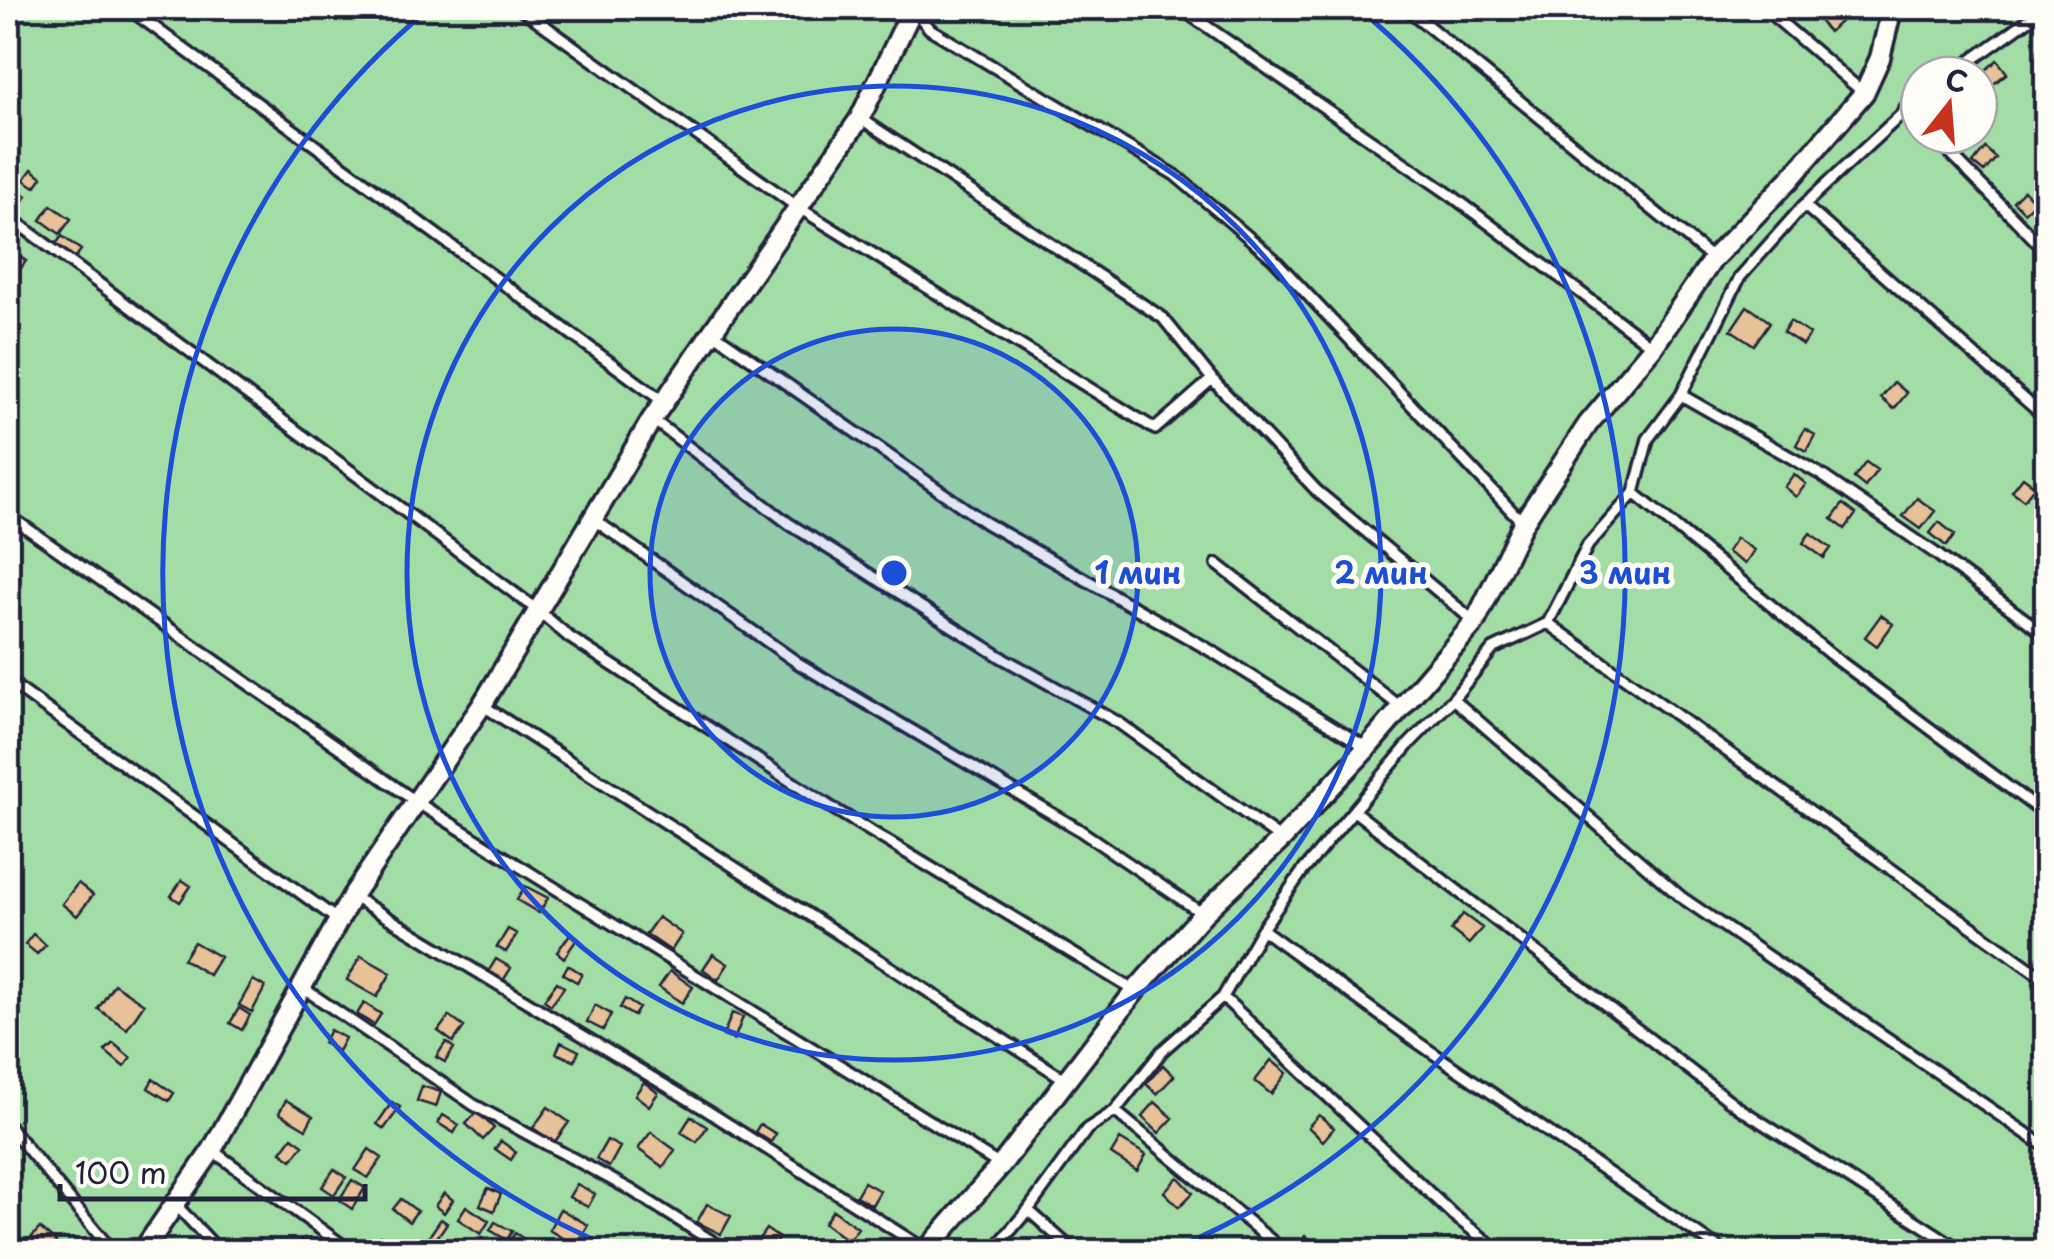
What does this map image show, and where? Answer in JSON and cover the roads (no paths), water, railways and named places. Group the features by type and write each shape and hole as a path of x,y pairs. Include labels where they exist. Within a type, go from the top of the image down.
{"street":[{"path":"142,1252 212,1150 352,896 482,705 652,420 860,118 912,8"},
{"path":"925,1251 1001,1165 1134,991 1202,914 1282,840 1475,622 1523,523 1588,424 1653,347 1713,259 1790,180 1864,94 1880,58 1892,8"}],"lane":[{"path":"128,8 664,402"},
{"path":"520,8 796,206 1155,430 1212,379"},
{"path":"912,8 930,29 1176,175 1273,258 1523,523"},
{"path":"1180,8 1452,196 1653,347"},
{"path":"1406,8 1713,259"},
{"path":"1764,8 1864,94"},
{"path":"1982,55 2044,13"},
{"path":"992,1252 1087,1129 1115,1111 1162,1050 1223,998 1262,928 1302,872 1408,744 1453,699 1493,649 1548,622 1588,545 1634,493 1648,440 1681,396 1740,277 1804,205 1899,114"},
{"path":"860,118 1163,318 1212,379 1316,490 1475,622"},
{"path":"1951,155 2046,252"},
{"path":"1804,205 2046,418"},
{"path":"8,216 569,637 830,806 1134,991"},
{"path":"712,332 986,523 1213,652 1367,748"},
{"path":"1681,396 1820,474 1935,552 2046,635"},
{"path":"652,420 788,523 1000,657 1119,722 1282,840"},
{"path":"1634,493 1830,654 2046,815"},
{"path":"8,514 418,803 1001,1165"},
{"path":"593,519 798,663 1078,830 1202,914"},
{"path":"1218,564 1402,708"},
{"path":"1548,622 2046,980"},
{"path":"8,681 338,920"},
{"path":"1453,699 1681,896 2046,1147"},
{"path":"482,705 1066,1080"},
{"path":"1354,812 1739,1108 1964,1252"},
{"path":"352,896 706,1110 925,1251"},
{"path":"1262,928 1414,1040 1724,1252"},
{"path":"303,988 474,1105 631,1190 728,1252"},
{"path":"1223,998 1453,1215 1500,1252"},
{"path":"1115,1111 1285,1252"},
{"path":"8,1126 113,1252"},
{"path":"212,1150 352,1252"},
{"path":"175,1204 220,1252"},
{"path":"1028,1210 1075,1252"}]}
